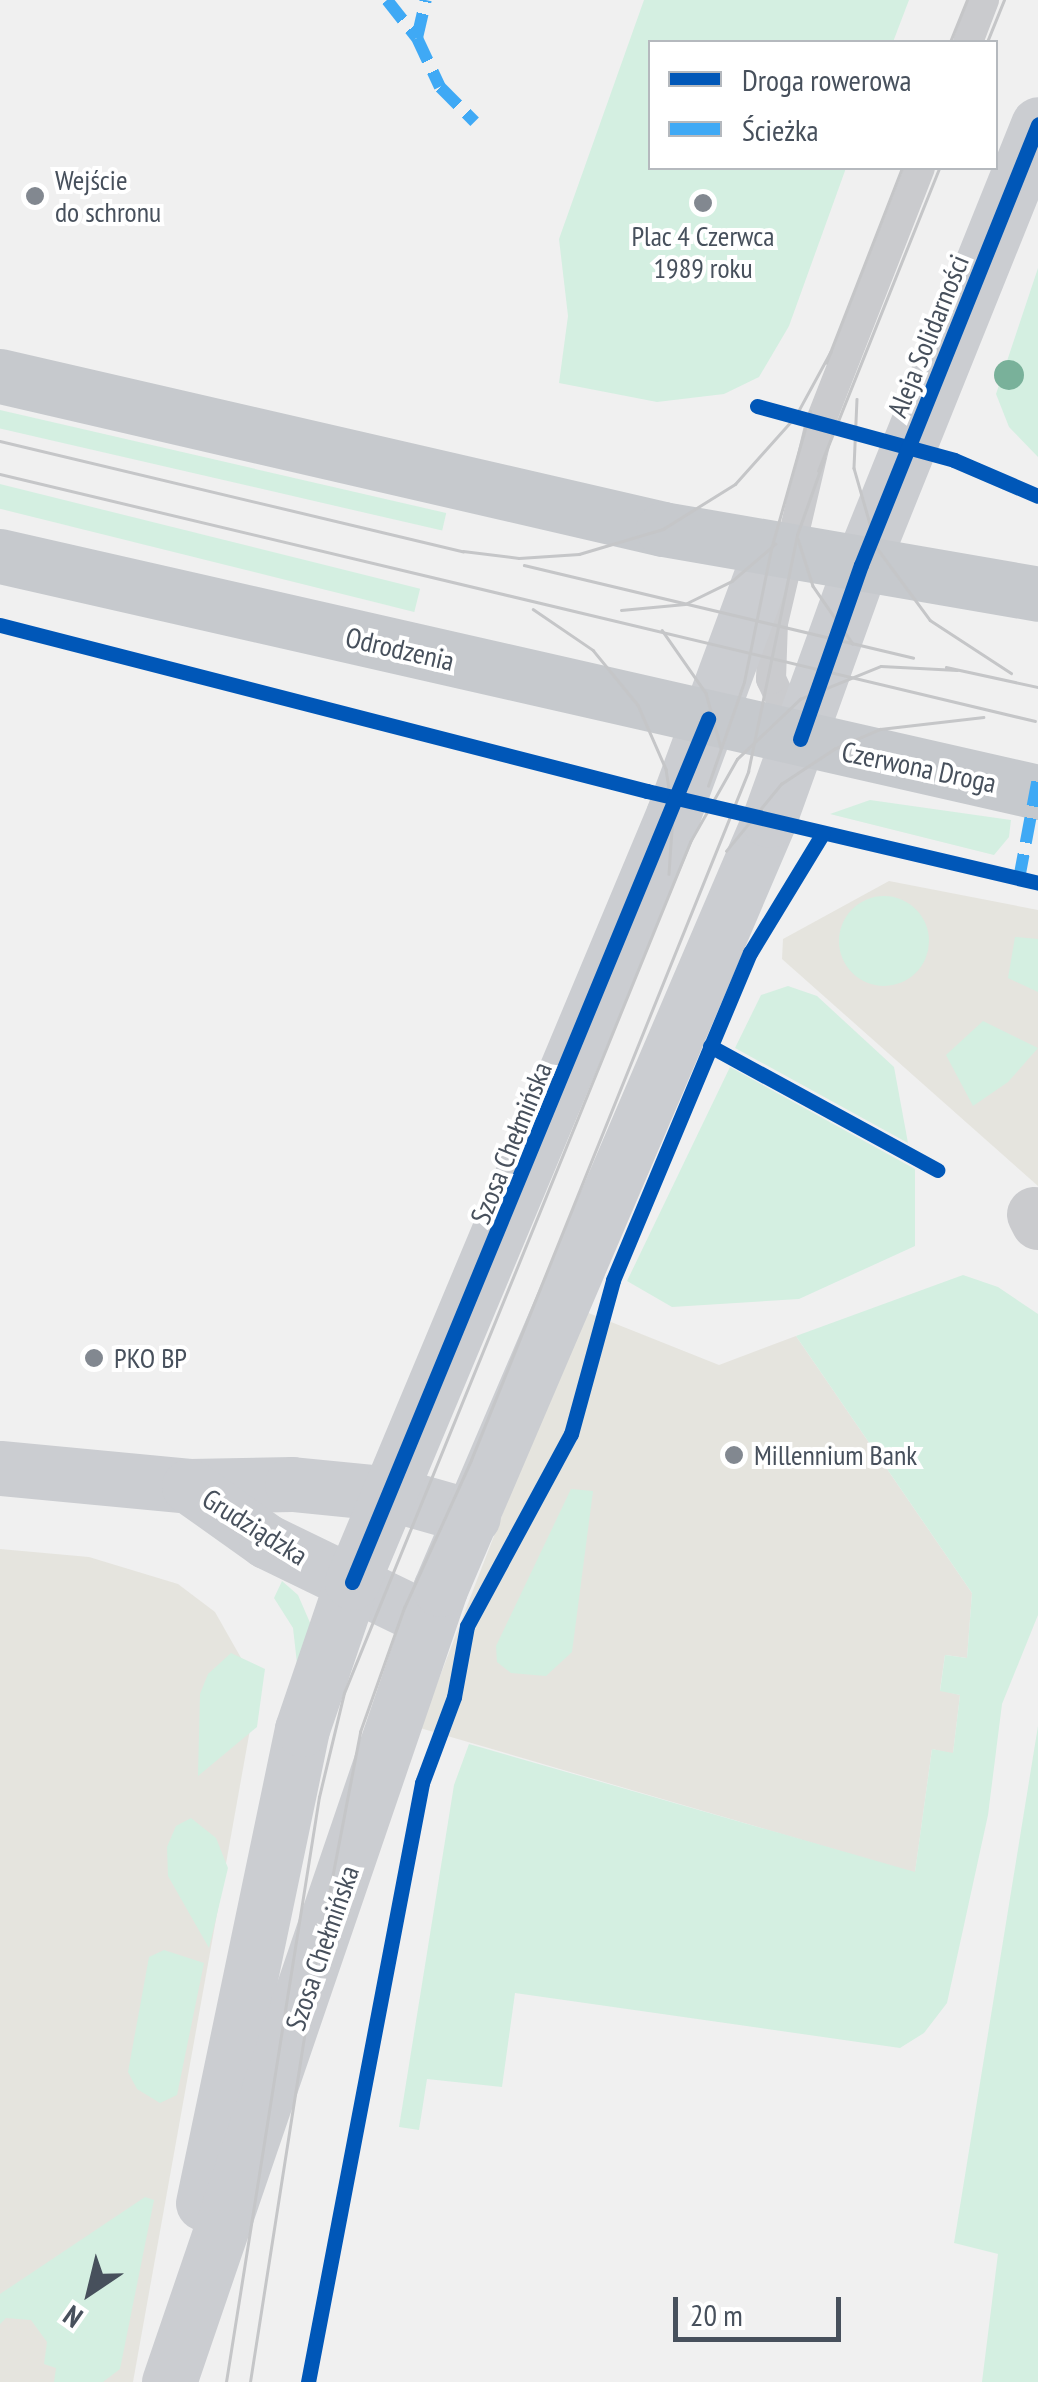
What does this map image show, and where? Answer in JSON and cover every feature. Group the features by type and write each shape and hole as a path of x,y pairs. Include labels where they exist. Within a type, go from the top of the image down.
{"main road":[{"path":"0,376 480,490 860,565 1038,594"},
{"name":"Odrodzenia","path":"0,556 800,740"},
{"name":"Czerwona Droga","path":"800,740 1038,792"}],"street":[{"name":"Aleja Solidarności","path":"860,565 1038,124"},
{"name":"Szosa Chełmińska","path":"168,2382 302,1729 352,1582 392,1494 780,550"},
{"name":"Szosa Chełmińska","path":"168,2382 429,1620 800,740 860,565"},
{"name":"Grudziądzka","path":"0,1468 188,1486 292,1484 392,1494 473,1518"},
{"name":"Grudziądzka","path":"188,1486 266,1541 429,1620"}],"lane":[{"path":"969,40 984,0"},
{"path":"800,740 771,679 768,656 780,550 820,423 919,170"},
{"name":"Szosa Chełmińska","path":"708,719 768,656"}],"shaded area":[{"path":"889,881 1038,910 1038,1186 782,959 783,939"},
{"path":"581,1310 719,1365 796,1336 972,1593 967,1658 945,1655 940,1690 960,1695 953,1754 932,1749 915,1873 420,1728"},
{"path":"0,1549 89,1557 178,1584 215,1612 249,1672 253,1713 133,2382 0,2382"}],"green space":[{"name":"Plac 4 Czerwca 1989 roku","path":"644,0 909,0 894,40 648,40 648,170 845,170 789,326 759,377 724,394 657,402 559,383 568,316 559,239"},
{"path":"1038,268 1038,457 1009,427 996,394"},
{"path":"0,410 446,513 442,531 0,428"},
{"path":"0,484 420,589 414,612 0,509"},
{"path":"870,800 1011,820 1009,837 994,855 830,814"},
{"path":"884,896 916,909 929,941 916,973 884,986 852,973 839,941 852,909"},
{"path":"1015,937 1038,939 1038,992 1008,978"},
{"path":"788,986 817,996 894,1067 908,1143 735,1048 761,995"},
{"path":"983,1021 1038,1048 1008,1082 973,1106 946,1055"},
{"path":"730,1067 915,1169 915,1246 799,1299 672,1307 627,1281"},
{"path":"963,1275 998,1287 1038,1314 1038,1615 1002,1704 988,1815 947,2003 924,2033 900,2048 515,1993 502,2087 427,2079 419,2130 399,2127 454,1785 469,1744 915,1872 932,1749 953,1753 960,1695 940,1691 945,1655 967,1658 972,1593 796,1336"},
{"path":"571,1489 593,1491 572,1652 546,1676 511,1673 497,1662 496,1646"},
{"path":"282,1581 298,1595 311,1625 299,1681 293,1628 274,1598"},
{"path":"231,1653 265,1669 257,1727 198,1776 200,1694 208,1674"},
{"path":"1038,1726 1038,2382 982,2382 998,2254 954,2243"},
{"path":"191,1818 216,1838 228,1868 209,1948 168,1876 167,1847 176,1826"},
{"path":"164,1950 204,1963 177,2095 160,2103 137,2089 128,2072 149,1957"},
{"path":"145,2197 154,2200 120,2369 103,2382 54,2382 56,2368 44,2364 47,2342 31,2320 6,2318 0,2324 0,2294"}],"tram line":[{"path":"951,40 967,0"},
{"path":"988,40 1004,0"},
{"path":"826,363 901,170"},
{"path":"818,471 938,170"},
{"path":"0,441 463,551 519,558 579,554 663,529 735,484 795,417 831,351"},
{"path":"857,399 854,468 877,548 930,620 1011,673"},
{"path":"708,786 744,682 771,549 810,411"},
{"path":"250,2382 317,1956 360,1732 404,1608 471,1460 748,772 797,535 824,459"},
{"path":"0,474 1035,721"},
{"path":"798,539 813,586 853,644"},
{"path":"621,610 685,604 732,581 775,544"},
{"path":"524,565 913,658"},
{"path":"533,609 593,650 638,705 666,769 673,815 669,874"},
{"path":"662,630 706,693 721,748"},
{"path":"226,2382 319,1797 344,1693 690,842 737,759 800,699 881,666 957,670"},
{"path":"946,667 1038,687"},
{"path":"726,851 781,784 834,749 880,729 983,717"}],"marked path":[{"path":"387,0 417,38 440,87 475,122"},
{"path":"417,38 426,0"},
{"path":"1019,879 1038,777"}],"cycle path":[{"path":"800,739 861,565 1038,124"},
{"path":"757,406 954,460 1038,496"},
{"path":"0,625 647,791 1038,883"},
{"path":"352,1582 708,719"},
{"path":"308,2382 422,1783 454,1697 467,1626 571,1434 613,1280 750,953 823,833"},
{"path":"710,1046 937,1170"}],"place":[{"name":"Wejście do schronu","path":"35,196"},
{"name":"Plac 4 Czerwca 1989 roku","path":"703,203"},
{"name":"PKO BP","path":"94,1358"},
{"name":"Millennium Bank","path":"734,1455"}]}
